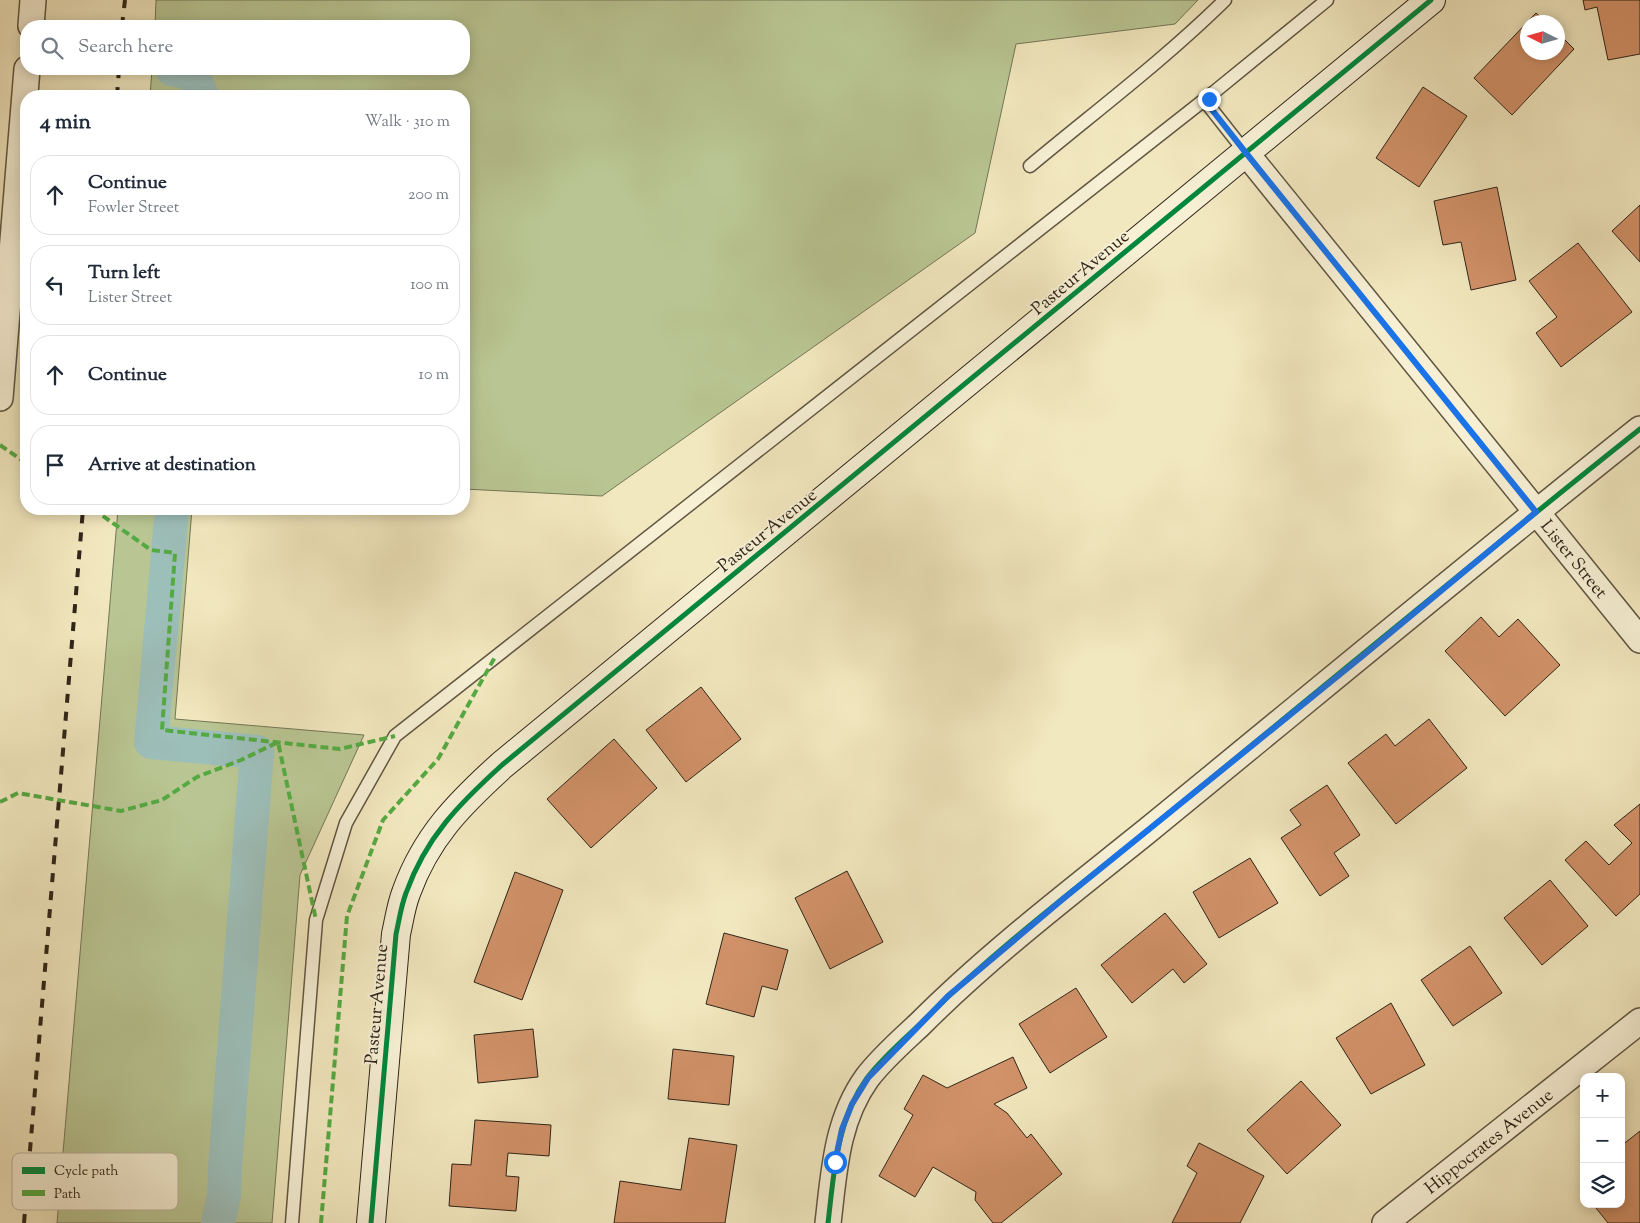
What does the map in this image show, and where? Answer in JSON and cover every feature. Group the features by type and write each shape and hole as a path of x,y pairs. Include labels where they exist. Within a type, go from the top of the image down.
{"street":[{"path":"31,20 33,0"},
{"name":"Pasteur Avenue","path":"371,1223 396,934 405,894 424,852 443,823 468,795 502,765 1431,0"},
{"path":"25,90 27,75"},
{"name":"Lister Street","path":"1246,153 1640,640"},
{"path":"0,398 20,154"},
{"path":"828,1223 835,1162 842,1129 852,1104 868,1078 948,996 1063,899 1640,429"},
{"name":"Hippocrates Avenue","path":"1385,1223 1640,1022"}],"lane":[{"path":"1030,166 1136,80 1192,32 1225,0"},
{"path":"292,1223 316,920 346,823 395,736 1213,93 1327,0"},
{"path":"1213,93 1209,99 1209,106 1246,153"}],"green space":[{"path":"156,0 1198,0 1175,24 1016,44 975,233 602,496 470,489 470,90 150,90 152,75 470,75 470,20 155,20"},
{"path":"117,515 192,515 175,719 364,735 300,875 272,1223 57,1223 58,1210 178,1210 178,1153 63,1153"}],"building":[{"path":"1583,0 1640,0 1640,54 1608,60 1597,7 1585,10"},
{"path":"1520,30 1520,60 1564,60 1512,115 1474,78"},
{"path":"1565,40 1574,49 1565,59"},
{"path":"1423,87 1467,116 1419,187 1376,158"},
{"path":"1497,187 1516,280 1471,290 1461,242 1443,245 1434,201"},
{"path":"1640,205 1640,262 1612,231"},
{"path":"1578,243 1632,312 1561,367 1536,333 1557,317 1529,281"},
{"path":"1481,617 1499,637 1518,619 1560,665 1505,716 1445,651"},
{"path":"701,687 741,739 686,782 646,730"},
{"path":"1429,719 1467,768 1396,824 1348,763 1386,734 1395,746"},
{"path":"614,739 657,788 591,848 547,799"},
{"path":"1327,785 1360,835 1334,853 1349,876 1320,896 1281,838 1301,825 1290,810"},
{"path":"1640,804 1640,894 1616,916 1565,860 1586,841 1609,865 1632,843 1614,825"},
{"path":"1250,858 1278,903 1219,938 1193,892"},
{"path":"847,871 883,942 830,969 795,898"},
{"path":"515,872 563,890 522,1000 474,982"},
{"path":"1550,880 1588,926 1542,965 1504,918"},
{"path":"1165,913 1207,964 1184,983 1173,969 1132,1003 1101,965"},
{"path":"724,933 788,950 777,990 762,986 754,1017 706,1004"},
{"path":"1470,946 1502,993 1453,1026 1421,980"},
{"path":"1076,988 1107,1037 1050,1073 1019,1024"},
{"path":"1391,1003 1425,1065 1371,1094 1336,1038"},
{"path":"533,1029 538,1077 478,1083 474,1035"},
{"path":"673,1049 734,1056 729,1105 668,1099"},
{"path":"1013,1057 1027,1088 994,1104 1007,1113 1027,1138 1031,1134 1062,1174 1001,1223 993,1223 975,1200 976,1192 933,1167 915,1197 879,1176 913,1115 904,1109 923,1075 947,1088"},
{"path":"1301,1081 1341,1125 1287,1174 1247,1130"},
{"path":"475,1120 551,1125 549,1156 508,1153 506,1176 519,1177 516,1211 449,1206 452,1164 471,1165"},
{"path":"1640,1131 1640,1223 1608,1223 1596,1208 1625,1208 1625,1143"},
{"path":"689,1138 737,1145 725,1223 614,1223 620,1181 681,1190"},
{"path":"1199,1143 1264,1176 1240,1223 1172,1223 1197,1173 1187,1166"}],"waterway":[{"path":"193,75 199,90"},
{"path":"171,515 151,742 257,752 224,1196 218,1223"}],"railway":[{"path":"123,20 125,0"},
{"path":"117,90 119,75"},
{"path":"30,1153 83,515"},
{"path":"24,1223 25,1210"}],"marked path":[{"path":"0,445 20,459"},
{"path":"101,515 151,550 175,553 162,730 340,749 395,736"},
{"path":"321,1223 347,916 383,820 438,759 495,657"},
{"path":"0,802 18,793 121,811 162,800 197,777 241,760 278,742 316,920"}],"cycle path":[{"path":"371,1223 396,934 400,913 406,893 423,855 458,808 502,765 1431,0"},
{"path":"828,1223 838,1148 849,1112 867,1078 892,1050 974,973 1031,924 1640,429"}],"route":[{"path":"835,1162 842,1129 852,1104 868,1078 948,996 1063,899 1365,654 1536,512 1246,153 1209,106 1209,99"}]}
